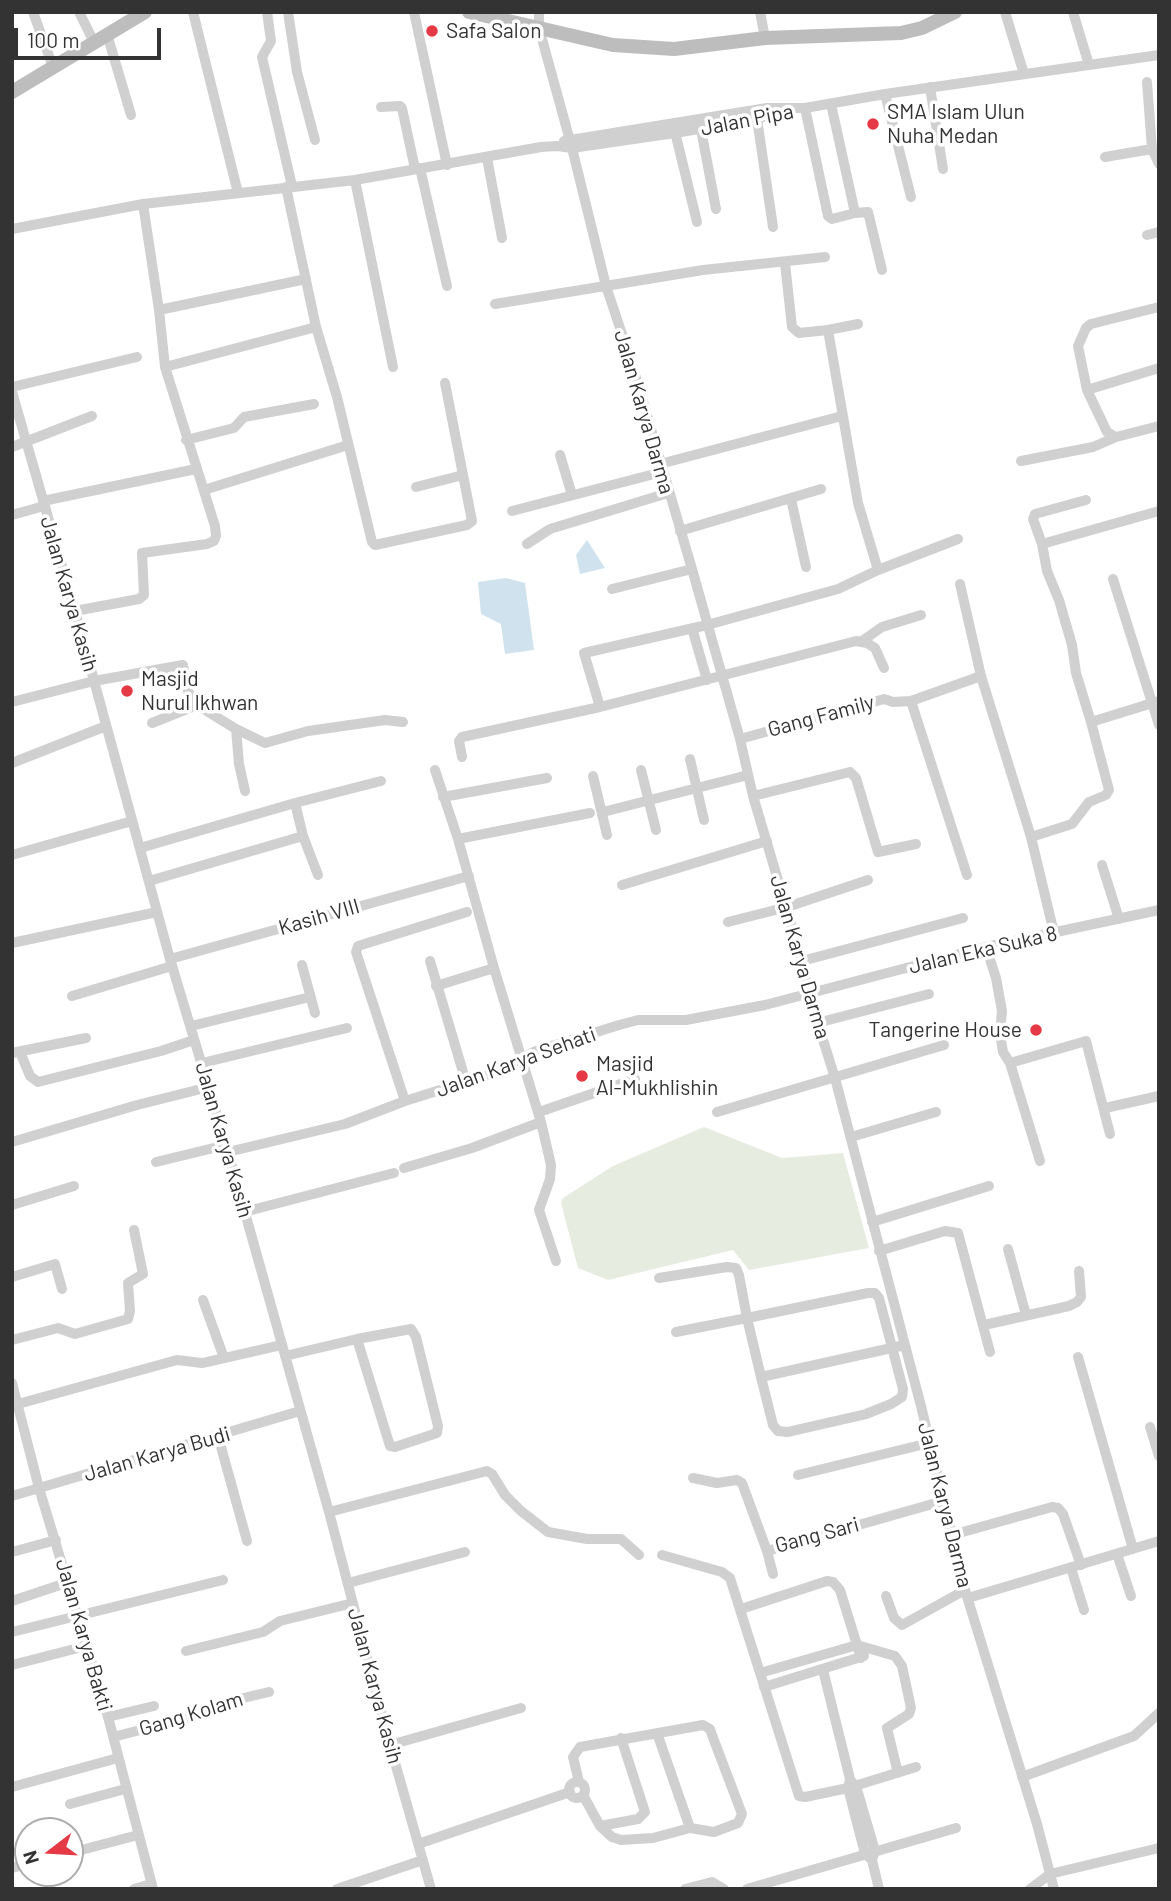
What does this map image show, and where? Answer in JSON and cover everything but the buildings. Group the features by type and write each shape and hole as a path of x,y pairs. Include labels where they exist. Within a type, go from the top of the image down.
{"main road":[{"path":"12,92 145,12"},
{"path":"469,12 636,48 674,49 765,38 901,33 922,28 955,12"}],"street":[{"path":"33,12 53,67"},
{"path":"79,12 94,42"},
{"path":"193,12 238,193"},
{"path":"267,12 271,41 262,57 306,279 316,327 337,397 372,542 375,545 472,522 445,383"},
{"path":"288,12 297,72 315,140"},
{"path":"414,12 447,165"},
{"name":"Jalan Karya Darma","path":"539,12 539,28 606,286 631,361 692,569 740,739 747,775 835,1078 967,1594 1054,1889"},
{"path":"761,12 765,38"},
{"path":"1005,12 1024,74"},
{"path":"1073,12 1089,65"},
{"path":"107,34 131,115"},
{"name":"Jalan Pipa","path":"571,143 700,124 757,119 769,116 778,109 806,108 930,87 1159,55"},
{"path":"1147,82 1152,149 1159,164"},
{"path":"930,87 943,169"},
{"path":"885,94 911,197"},
{"path":"831,104 855,213"},
{"path":"381,107 402,108 447,286"},
{"path":"716,209 700,124 767,108 778,109"},
{"path":"806,108 828,216 832,219 868,212 883,270"},
{"path":"757,119 773,227"},
{"path":"674,128 696,222"},
{"path":"12,229 143,204 355,180 571,143"},
{"path":"1105,157 1152,149"},
{"path":"487,158 502,238"},
{"path":"355,180 393,367"},
{"path":"75,611 139,599 144,595 142,553 214,541 215,526 165,367 143,204"},
{"path":"1147,235 1159,232"},
{"path":"495,304 703,270 825,257"},
{"path":"785,263 792,327 799,333 858,324"},
{"path":"159,310 306,279"},
{"path":"1116,437 1107,432 1087,390 1077,348 1086,328 1091,324 1159,307"},
{"path":"165,367 316,327"},
{"path":"828,330 858,503 878,570"},
{"path":"12,390 137,357"},
{"path":"1087,390 1159,368"},
{"name":"Jalan Karya Kasih","path":"12,390 171,962 227,1148 329,1512 431,1889"},
{"path":"186,440 234,428 244,417 314,404"},
{"path":"12,446 92,416"},
{"path":"512,511 842,416"},
{"path":"1021,461 1093,447 1116,437 1159,426"},
{"path":"204,490 348,445"},
{"path":"560,455 572,495"},
{"path":"12,515 43,503 196,469"},
{"path":"416,487 463,475"},
{"path":"680,531 821,489"},
{"path":"527,544 550,529 668,493"},
{"path":"791,499 806,567"},
{"path":"1031,837 1072,824 1089,802 1107,794 1109,784 1076,673 1072,645 1033,519 1035,514 1086,500"},
{"path":"1042,544 1159,511"},
{"path":"600,707 584,653 707,625 838,589 878,570 958,539"},
{"path":"612,589 692,569"},
{"path":"1113,579 1155,701 1159,725"},
{"path":"960,584 981,676 1031,837 1054,933"},
{"path":"462,757 459,741 462,737 600,707 862,641 882,627 921,615"},
{"path":"692,628 706,680"},
{"path":"862,641 875,648 884,668"},
{"path":"12,702 94,681 183,665 188,691 197,705 265,743 308,731 385,720 402,722"},
{"name":"Gang Family","path":"740,739 884,699 911,702 981,676"},
{"path":"1091,722 1155,701"},
{"path":"911,702 967,875"},
{"path":"152,723 197,705"},
{"path":"12,763 106,726"},
{"path":"236,729 245,791"},
{"path":"690,759 704,820"},
{"path":"435,770 540,1117 551,1173 539,1210 556,1261"},
{"path":"641,770 656,830"},
{"path":"753,796 850,772 856,778 878,852 916,844"},
{"path":"603,812 747,775"},
{"path":"593,776 607,835"},
{"path":"443,797 547,778"},
{"path":"140,848 380,781"},
{"path":"295,803 303,836 318,874"},
{"path":"458,839 590,813"},
{"path":"12,855 132,821"},
{"path":"149,881 303,836"},
{"path":"622,885 767,841"},
{"path":"1102,864 1119,919"},
{"name":"Kasih VIII","path":"72,996 171,962 469,876"},
{"path":"728,922 787,907 868,880"},
{"name":"Jalan Eka Suka 8","path":"808,992 986,947 1159,909"},
{"path":"12,943 157,912"},
{"path":"405,1101 356,952 358,947 467,912"},
{"path":"802,961 963,918"},
{"path":"986,947 996,978 1002,1011 1000,1042 1010,1063 1040,1161"},
{"path":"430,961 466,1082"},
{"path":"302,965 314,1013"},
{"path":"436,986 494,968"},
{"name":"Jalan Karya Sehati","path":"156,1162 345,1124 405,1101 494,1073 522,1057 567,1040 638,1020 686,1020 765,1005 808,992"},
{"path":"817,1023 929,994"},
{"path":"191,1026 310,997"},
{"path":"202,1063 347,1028"},
{"path":"86,1038 16,1053 30,1076 38,1082 194,1040"},
{"path":"1010,1063 1086,1041 1110,1134"},
{"path":"717,1112 944,1045"},
{"path":"244,1212 472,1148 635,1079"},
{"path":"12,1143 137,1105 209,1087"},
{"path":"1105,1108 1159,1096"},
{"path":"850,1137 936,1112"},
{"path":"12,1205 74,1186"},
{"path":"872,1222 989,1186"},
{"path":"12,1340 58,1328 75,1334 128,1319 128,1283 143,1274 134,1230"},
{"path":"880,1251 945,1231 958,1233 990,1352"},
{"path":"1008,1249 1026,1315"},
{"path":"12,1277 55,1264 62,1289"},
{"path":"659,1278 733,1267 739,1275 747,1318 761,1377 778,1432 866,1414 902,1397 903,1389 879,1298 873,1293 747,1318 676,1332"},
{"path":"984,1325 1077,1302 1081,1297 1079,1270"},
{"path":"203,1300 224,1358"},
{"path":"285,1356 357,1339 405,1329 412,1330 438,1426 437,1433 395,1447 390,1446 357,1339"},
{"path":"18,1404 177,1360 199,1363 281,1345"},
{"path":"761,1377 905,1345"},
{"path":"1078,1357 1133,1549"},
{"name":"Jalan Karya Bakti","path":"12,1383 39,1488 108,1717 152,1887"},
{"name":"Jalan Karya Budi","path":"12,1496 300,1411"},
{"path":"1150,1427 1159,1456"},
{"path":"218,1436 247,1541"},
{"path":"797,1475 929,1443"},
{"path":"329,1512 487,1471 492,1474 505,1495 548,1532 587,1539 621,1539 639,1555"},
{"name":"Gang Sari","path":"694,1478 709,1483 733,1479 740,1481 767,1550 943,1502"},
{"path":"952,1535 1052,1507 1058,1508 1063,1514 1083,1609"},
{"path":"12,1552 56,1540"},
{"path":"886,1597 894,1618 902,1625 967,1594 1076,1567 1159,1541"},
{"path":"767,1550 773,1574"},
{"path":"348,1583 465,1552"},
{"path":"1117,1554 1131,1596"},
{"path":"662,1555 726,1574 733,1585 797,1794 803,1797 916,1767"},
{"path":"12,1632 223,1580"},
{"path":"741,1609 827,1581 834,1582 861,1658"},
{"path":"12,1601 69,1583"},
{"path":"186,1651 263,1632 280,1620 353,1603"},
{"path":"760,1673 858,1645 898,1658 911,1708 909,1714 887,1728 898,1773"},
{"path":"12,1665 86,1646"},
{"path":"764,1686 861,1658 872,1651"},
{"path":"823,1670 879,1889"},
{"name":"Gang Kolam","path":"113,1737 195,1716 222,1703 269,1692"},
{"path":"108,1717 153,1706"},
{"path":"390,1745 520,1708"},
{"path":"1022,1777 1134,1736 1159,1713"},
{"path":"703,1725 708,1727 740,1808 740,1820 723,1830 705,1832 690,1828 653,1838 627,1841 612,1837 600,1826 583,1795 585,1788 579,1782 573,1757 576,1749 584,1745 621,1738 703,1725"},
{"path":"657,1732 690,1828"},
{"path":"600,1826 638,1819 645,1812 621,1738"},
{"path":"12,1787 118,1758"},
{"path":"570,1792 571,1785 579,1782"},
{"path":"69,1804 125,1789"},
{"path":"418,1844 570,1792"},
{"path":"570,1792 577,1798 583,1795"},
{"path":"747,1889 871,1855 956,1828"},
{"path":"84,1849 138,1835"},
{"path":"1030,1889 1050,1874 1159,1848"},
{"path":"337,1889 423,1860"},
{"path":"685,1889 712,1882 724,1889"},
{"path":"134,1889 152,1887"}],"shaded area":[{"path":"704,1127 782,1158 843,1153 869,1248 749,1270 733,1250 608,1280 578,1268 561,1203 563,1198 613,1166"}],"water":[{"path":"587,540 605,568 580,574 576,555"},
{"path":"506,578 525,583 534,650 505,654 501,624 481,614 478,582"}],"place":[{"name":"Safa Salon","path":"432,31"},
{"name":"SMA Islam Ulun Nuha Medan","path":"873,124"},
{"name":"Masjid Nurul Ikhwan","path":"127,691"},
{"name":"Tangerine House","path":"1036,1030"},
{"name":"Masjid Al-Mukhlishin","path":"582,1076"}]}
